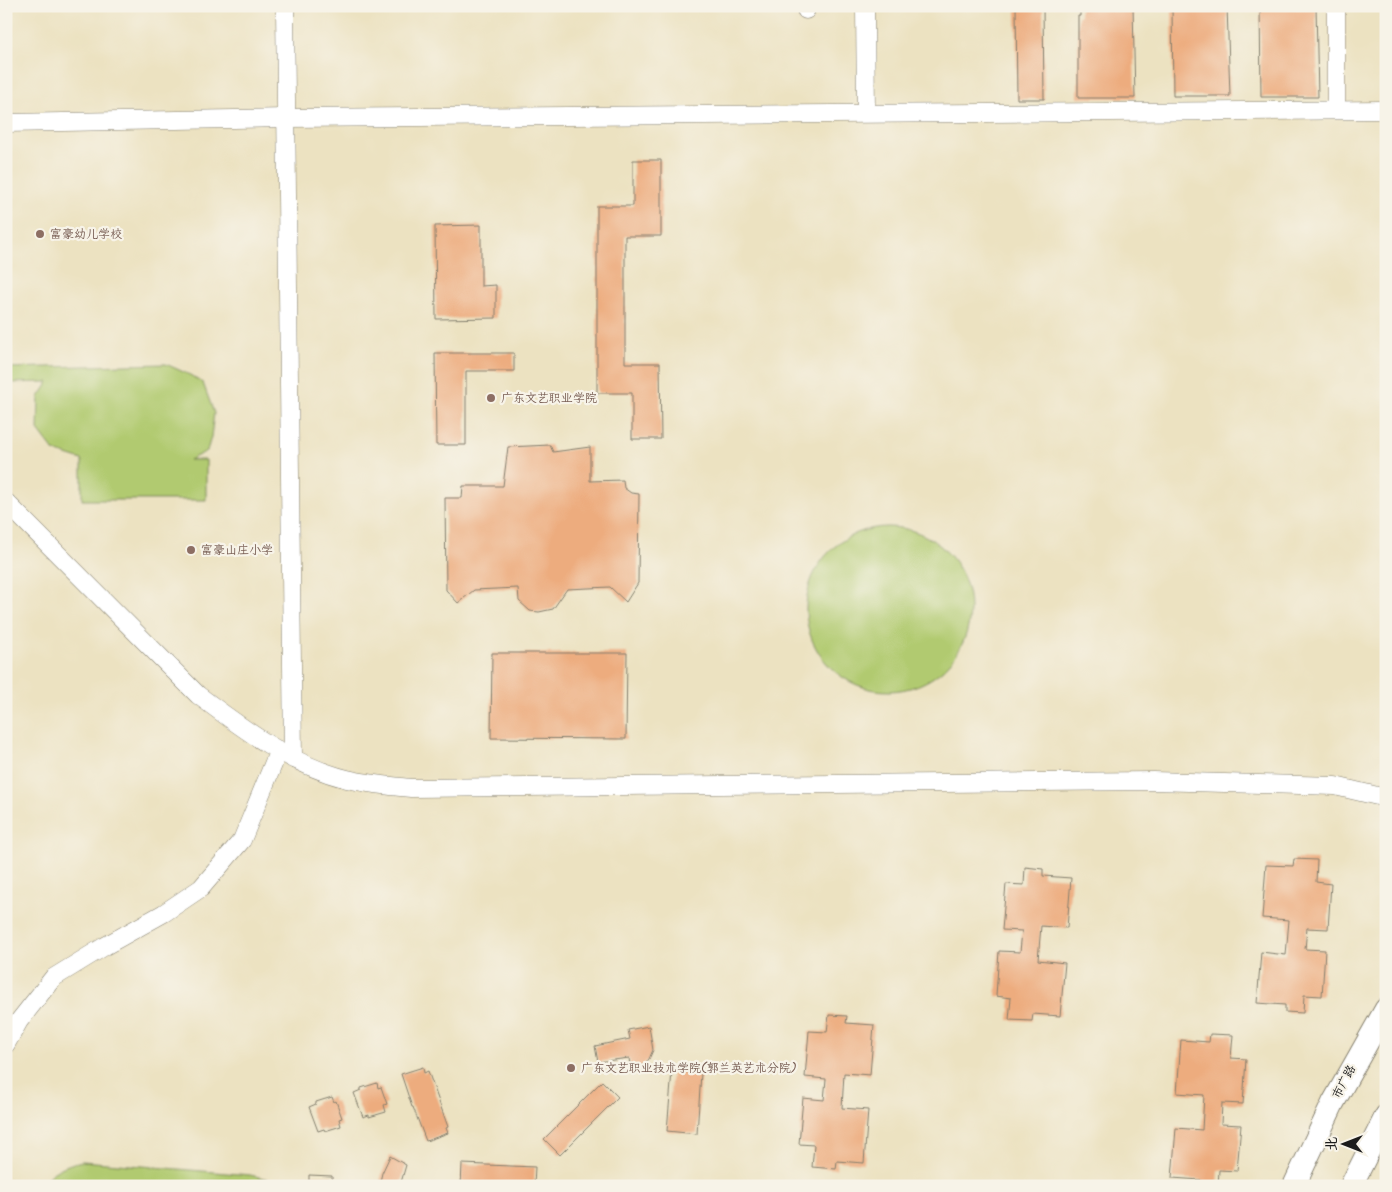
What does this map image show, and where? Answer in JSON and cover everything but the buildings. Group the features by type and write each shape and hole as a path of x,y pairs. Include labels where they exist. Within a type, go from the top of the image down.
{"main road":[{"name":"市广路","path":"1294,1186 1333,1103 1386,1009"},
{"path":"1351,1186 1386,1116"}],"street":[{"path":"6,1044 19,1020 53,978 164,913 201,888 242,840 286,755 287,118 285,6"},
{"path":"865,6 866,113"},
{"path":"1336,6 1336,110"},
{"path":"6,123 287,118 1386,110"},
{"path":"6,502 198,695 233,722 286,755 345,778 366,783 411,788 1153,781 1335,786 1386,798"}],"green space":[{"path":"166,364 203,383 214,413 207,451 189,460 206,460 206,500 82,500 82,460 54,451 38,430 39,397 49,382 6,383 6,368"},
{"path":"880,527 896,527 919,533 934,541 946,551 956,563 964,578 970,601 970,617 964,640 956,655 946,667 934,677 919,685 896,691 880,691 857,685 842,677 820,655 810,633 806,617 806,601 812,578 820,563 842,541 864,531"},
{"path":"82,1161 250,1175 267,1179 275,1186 40,1186 58,1169"}],"place":[{"name":"富豪幼儿学校","path":"40,234"},
{"name":"广东文艺职业学院","path":"491,398"},
{"name":"富豪山庄小学","path":"191,550"},
{"name":"广东文艺职业技术学院(郭兰英艺术分院)","path":"571,1068"}]}
